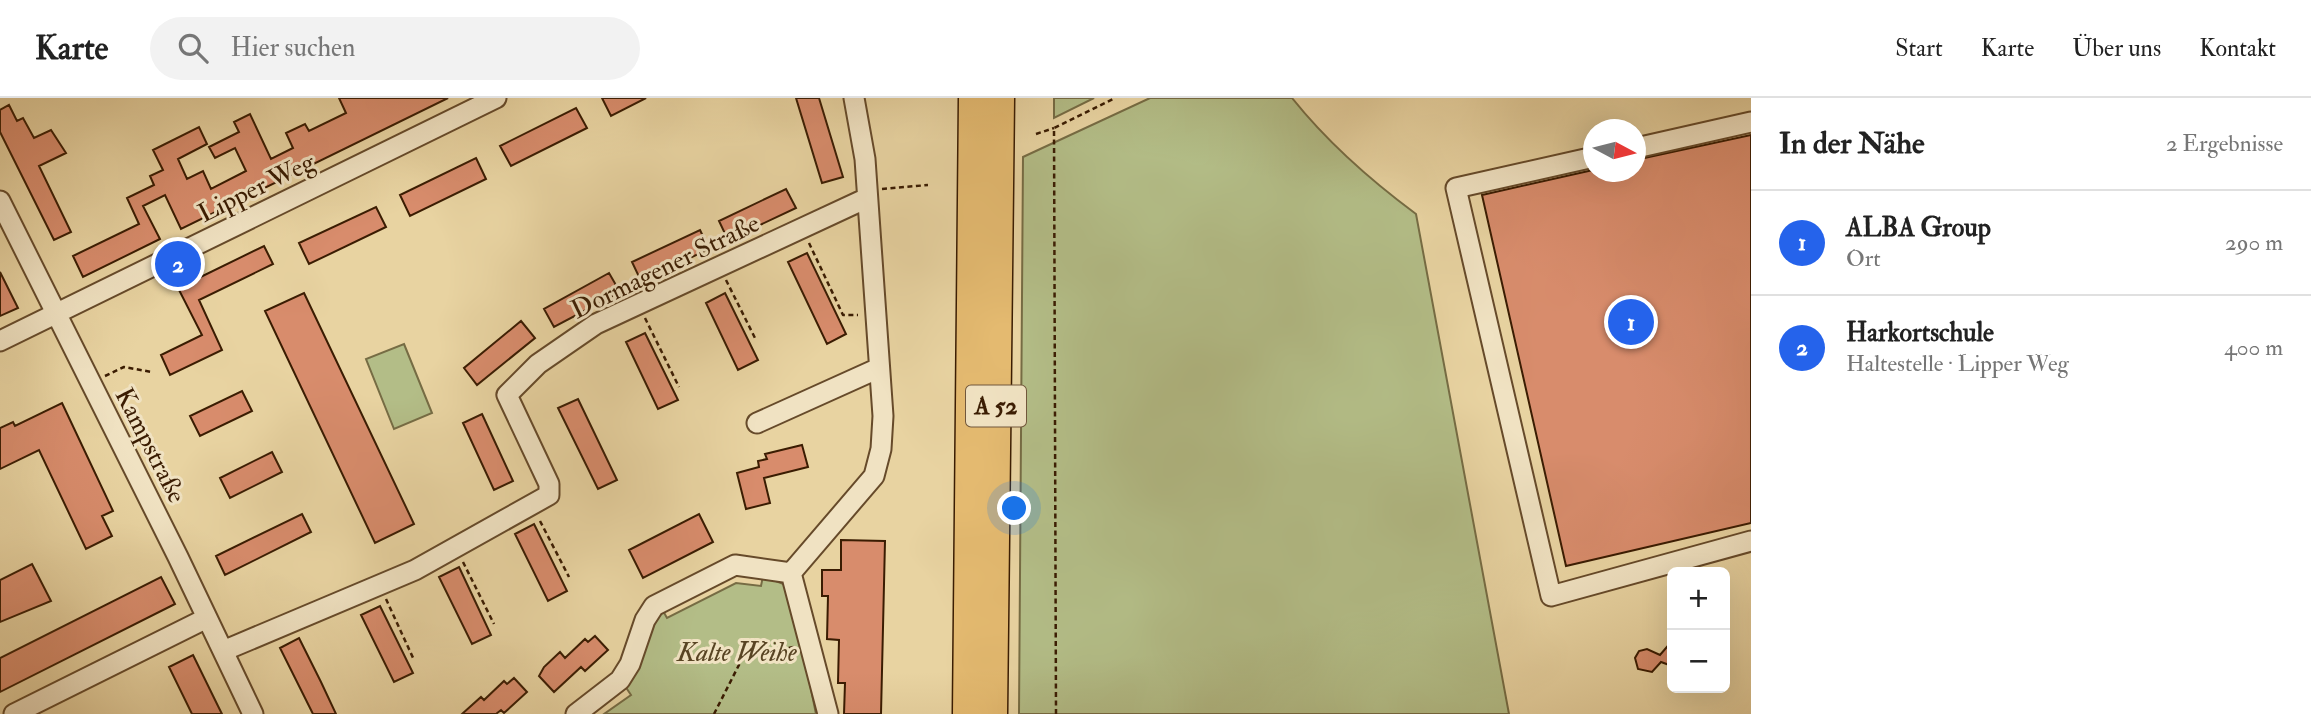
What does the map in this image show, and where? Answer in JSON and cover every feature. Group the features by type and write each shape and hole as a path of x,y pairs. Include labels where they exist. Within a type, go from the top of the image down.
{"highway":[{"name":"A 52","path":"968,714 974,98"},
{"name":"A 52","path":"992,714 999,98"}],"street":[{"name":"Lipper Weg","path":"0,341 496,98"},
{"path":"791,573 874,476 881,449 883,416 865,159 854,98"},
{"path":"1646,146 1751,122"},
{"path":"1583,159 1456,188 1550,596 1751,541"},
{"name":"Dormagener Straße","path":"223,651 415,570 549,495 549,484 507,395 538,364 596,324 802,229 867,194"},
{"name":"Kampstraße","path":"0,201 253,714"},
{"path":"757,423 879,368"},
{"path":"576,714 620,680 630,664 645,620 654,606 735,565 791,573"},
{"path":"791,573 828,714"},
{"path":"14,714 206,618"}],"path":[{"path":"1036,134 1115,98"},
{"path":"1054,128 1056,714"},
{"path":"867,194 928,185"},
{"path":"802,229 844,316 876,315"},
{"path":"720,267 756,340"},
{"path":"639,304 679,387"},
{"path":"91,384 124,367 152,372"},
{"path":"531,503 569,577"},
{"path":"455,547 494,624"},
{"path":"379,585 414,660"},
{"path":"715,714 743,657 811,644"}],"green space":[{"path":"1054,98 1094,98 1054,118"},
{"path":"1150,98 1292,98 1350,160 1416,214 1509,714 1019,714 1023,157"},
{"path":"404,344 432,413 394,429 366,359"},
{"name":"Kalte Weihe","path":"763,576 786,585 793,599 816,714 604,714 631,695 625,686 654,618 662,609 667,618 736,583 761,586"}],"building":[{"path":"339,98 448,98 181,229 165,195 143,206 160,239 83,277 73,256 139,224 127,198 154,185 150,176 163,170 153,150 199,127 207,144 178,159 187,179 203,171 211,189 246,171 235,148 215,158 209,147 239,132 234,122 250,114 271,159 293,148 286,133 305,124 309,131 346,113"},
{"path":"602,98 646,98 611,116"},
{"path":"796,98 819,98 843,177 822,183"},
{"path":"9,105 17,121 23,118 34,138 51,130 66,153 39,166 71,232 54,240 0,132 0,110"},
{"path":"576,108 587,128 511,166 500,146"},
{"path":"1751,135 1751,523 1566,566 1482,195 1583,172 1583,182 1646,182 1646,158"},
{"path":"476,158 486,179 410,216 400,195"},
{"path":"786,189 796,208 728,240 719,221"},
{"path":"376,207 386,227 309,264 299,243"},
{"path":"700,230 709,249 641,281 632,262"},
{"path":"264,246 273,264 199,300 222,350 170,375 161,355 202,335 178,288"},
{"path":"807,253 846,334 827,344 788,262"},
{"path":"0,272 18,308 0,316"},
{"path":"609,273 620,292 554,327 544,309"},
{"path":"304,293 414,524 375,543 265,311"},
{"path":"725,293 758,360 738,370 706,303"},
{"path":"521,321 535,338 477,385 464,368"},
{"path":"645,333 678,400 658,409 626,342"},
{"path":"242,391 252,411 200,436 190,416"},
{"path":"578,399 617,480 598,489 558,408"},
{"path":"62,403 113,511 102,516 112,536 86,549 39,450 0,469 0,428 13,422 15,426"},
{"path":"482,414 513,481 494,490 463,423"},
{"path":"802,445 808,467 764,478 770,503 746,509 737,473 759,467 758,461 767,459 765,454"},
{"path":"272,452 282,472 230,498 220,478"},
{"path":"302,514 311,532 225,575 216,556"},
{"path":"699,514 713,542 643,578 629,550"},
{"path":"534,524 567,591 548,601 515,534"},
{"path":"841,540 885,541 881,714 844,714 845,683 838,683 839,640 827,639 828,596 822,596 822,570 841,570"},
{"path":"32,564 51,601 0,622 0,580"},
{"path":"459,567 491,635 472,644 439,577"},
{"path":"161,577 175,604 0,692 0,658"},
{"path":"380,606 413,673 394,682 361,615"},
{"path":"595,636 608,650 585,671 581,667 554,692 539,676 544,667 560,652 565,658 585,639 588,642"},
{"path":"299,638 336,714 313,714 280,648"},
{"path":"1667,647 1667,664 1661,662 1652,672 1638,669 1635,658 1639,651 1647,649 1660,655"},
{"path":"193,655 222,714 192,714 169,667"},
{"path":"514,678 527,692 504,713 501,710 496,714 462,714 481,697 484,700 504,681 507,684"}],"place":[{"name":"Harkortschule","path":"178,264"},
{"name":"ALBA Group","path":"1631,322"}]}
